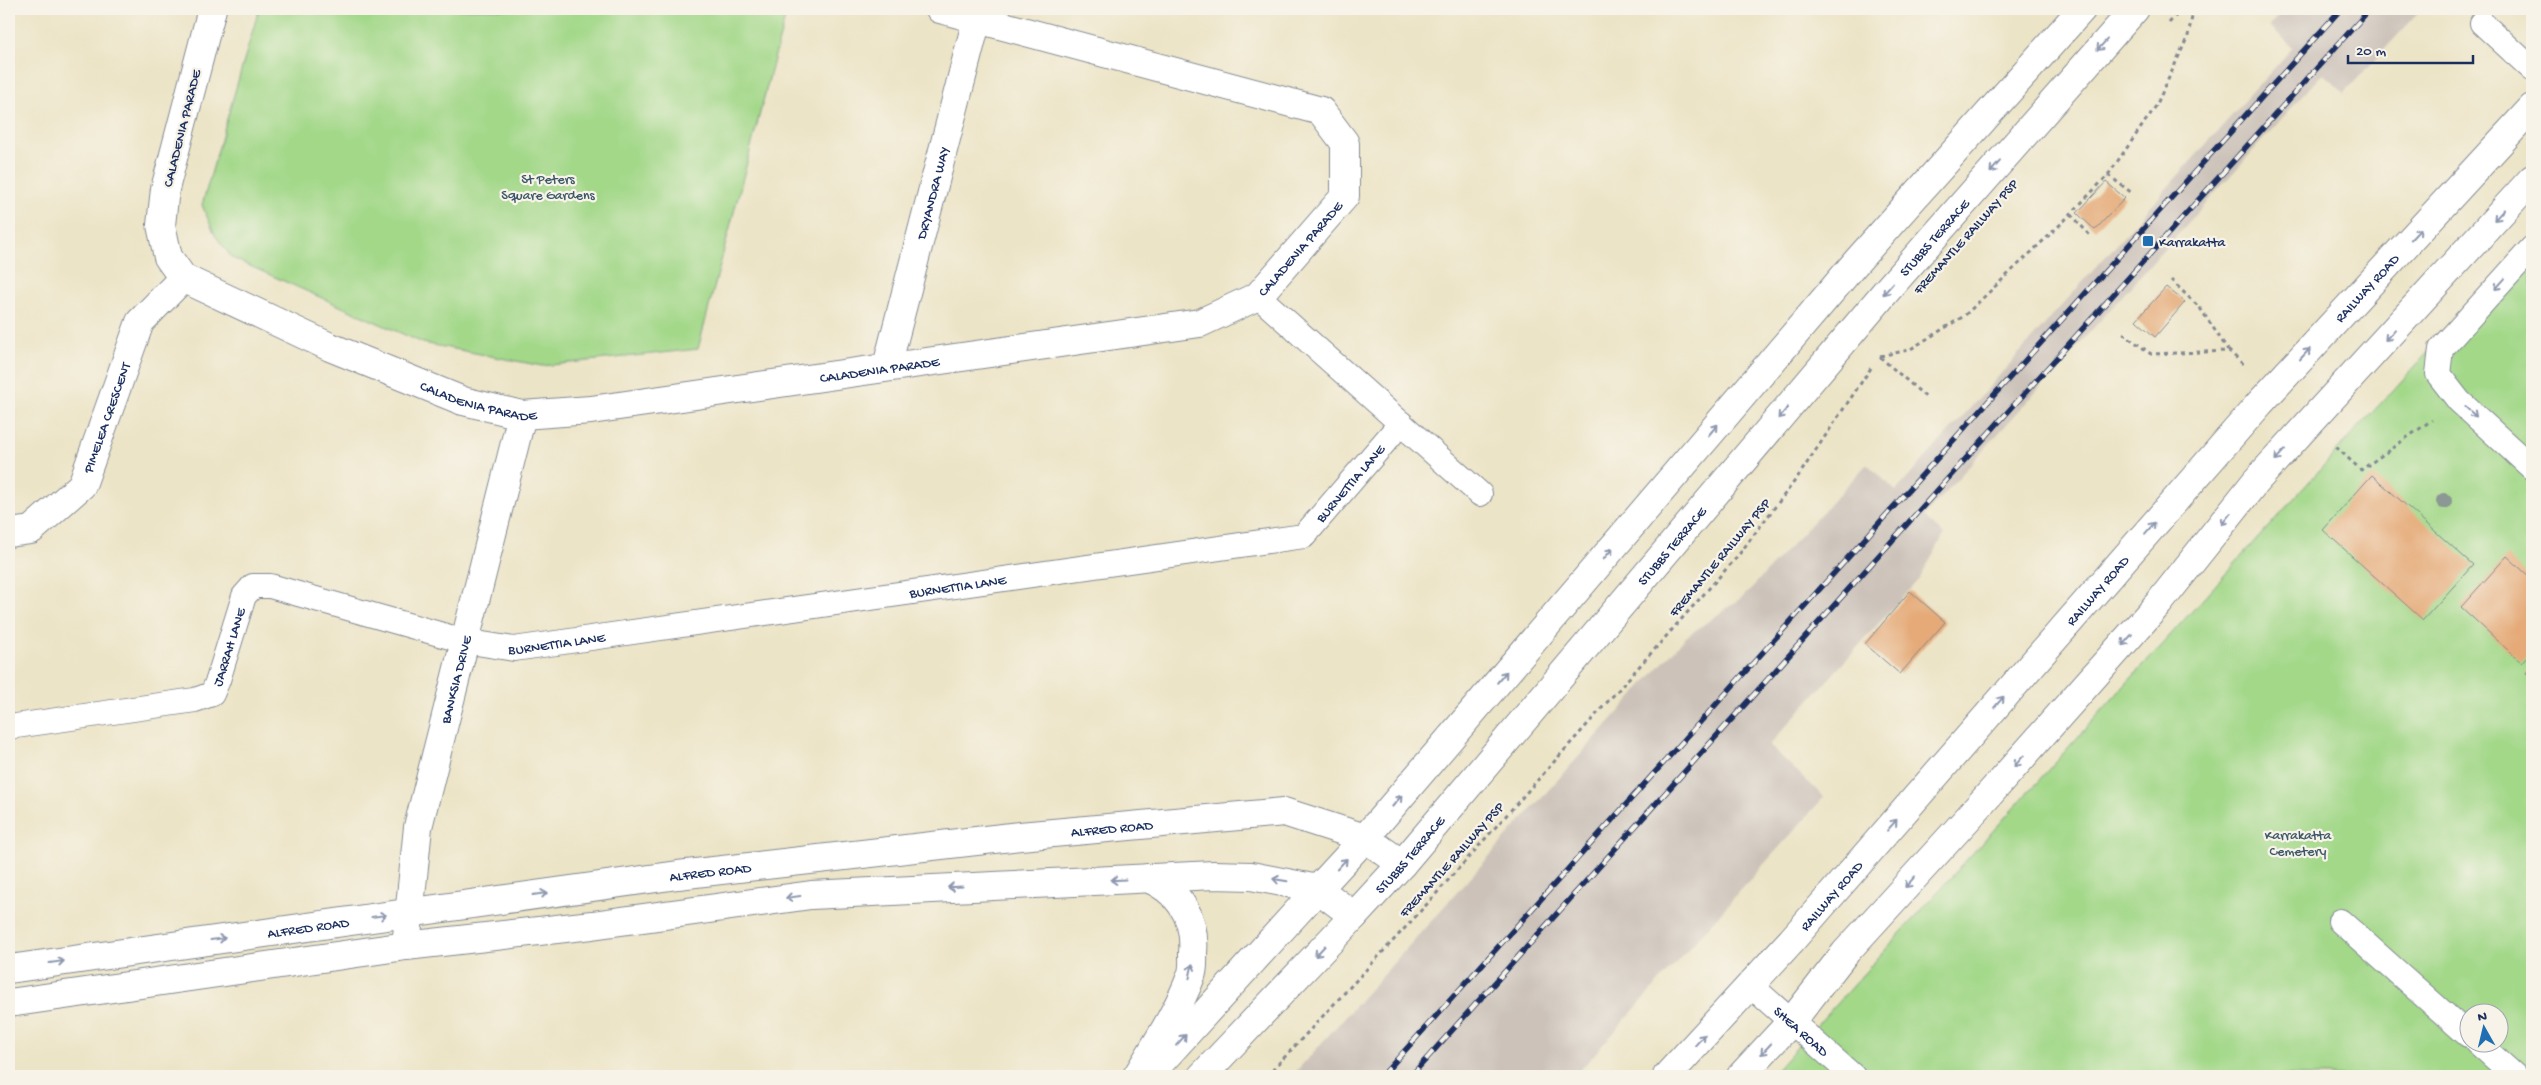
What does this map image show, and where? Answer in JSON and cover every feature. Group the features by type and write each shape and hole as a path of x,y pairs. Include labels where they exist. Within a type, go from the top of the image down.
{"main road":[{"name":"CALADENIA PARADE","path":"212,9 165,189 161,225 168,257 184,278 330,347 463,400 522,414 591,410 887,366 1200,323 1258,296 1345,196 1345,143 1321,111 940,9"},
{"path":"1148,1076 1365,838 1858,260 2082,9"},
{"name":"STUBBS TERRACE","path":"1202,1076 1402,864 1882,296 2135,9"},
{"name":"DRYANDRA WAY","path":"887,366 977,19"},
{"name":"RAILWAY ROAD","path":"1667,1076 1791,941 2260,403 2532,108"},
{"path":"1741,1076 1792,1021 1845,953 1977,809 2159,603 2256,481 2532,179"},
{"name":"PIMELEA CRESCENT","path":"9,533 31,530 82,485 140,322 184,278"},
{"name":"BANKSIA DRIVE","path":"406,946 418,827 522,414"},
{"name":"ALFRED ROAD","path":"9,969 668,876 1020,836 1284,812 1365,838 1402,864"},
{"path":"9,1003 406,946 592,925 811,895 1214,875 1251,876 1318,889 1354,916"},
{"path":"1137,1076 1165,1028 1192,974 1194,945 1194,936 1182,903 1165,886 1148,878"}],"lane":[{"path":"2482,23 2532,68"},
{"path":"2532,248 2441,349 2438,374 2459,401 2532,468"},
{"path":"1258,296 1480,494"},
{"name":"BURNETTIA LANE","path":"464,641 514,649 1304,536 1401,423"},
{"name":"JARRAH LANE","path":"9,727 195,700 212,694 244,596 253,586 270,586 464,641"},
{"path":"2340,921 2458,1026"},
{"name":"SHEA ROAD","path":"1750,984 1853,1076"},
{"path":"2488,1052 2515,1076"}],"path":[{"path":"2163,30 2182,9"},
{"path":"1880,356 1909,350 1964,316 2071,214 2108,175 2156,106 2188,36 2192,17 2189,9"},
{"path":"2108,175 2132,193"},
{"path":"2071,214 2092,238"},
{"path":"2171,280 2200,308 2228,351"},
{"name":"FREMANTLE RAILWAY PSP","path":"1267,1076 1418,914 1737,557 1798,478 1885,348"},
{"path":"1880,356 1928,399"}],"shaded area":[{"path":"2285,9 2422,9 2344,93 2323,73 1924,516 1944,535 1920,578 1769,745 1824,797 1575,1076 1292,1076 1686,637 1744,596 1867,464 1896,491 2293,47 2269,26"}],"green space":[{"name":"St Peters Square Gardens","path":"259,9 787,10 698,349 542,366 423,343 232,258 215,235 202,205"},
{"name":"Karrakatta Cemetery","path":"2532,240 2532,1076 1771,1076 2346,441"}],"building":[{"path":"2106,182 2125,198 2095,230 2077,213"},
{"path":"2166,287 2185,302 2155,337 2136,320"},
{"path":"2372,475 2473,565 2423,620 2323,530"},
{"path":"2507,556 2532,579 2532,651 2522,663 2461,607"},
{"path":"1910,591 1945,622 1900,674 1865,644"},
{"path":"2532,665 2532,679 2526,673"}],"railway":[{"path":"1382,1076 2341,9"},
{"path":"1411,1076 2370,9"}],"place":[{"name":"Karrakatta","path":"2148,241"}]}
